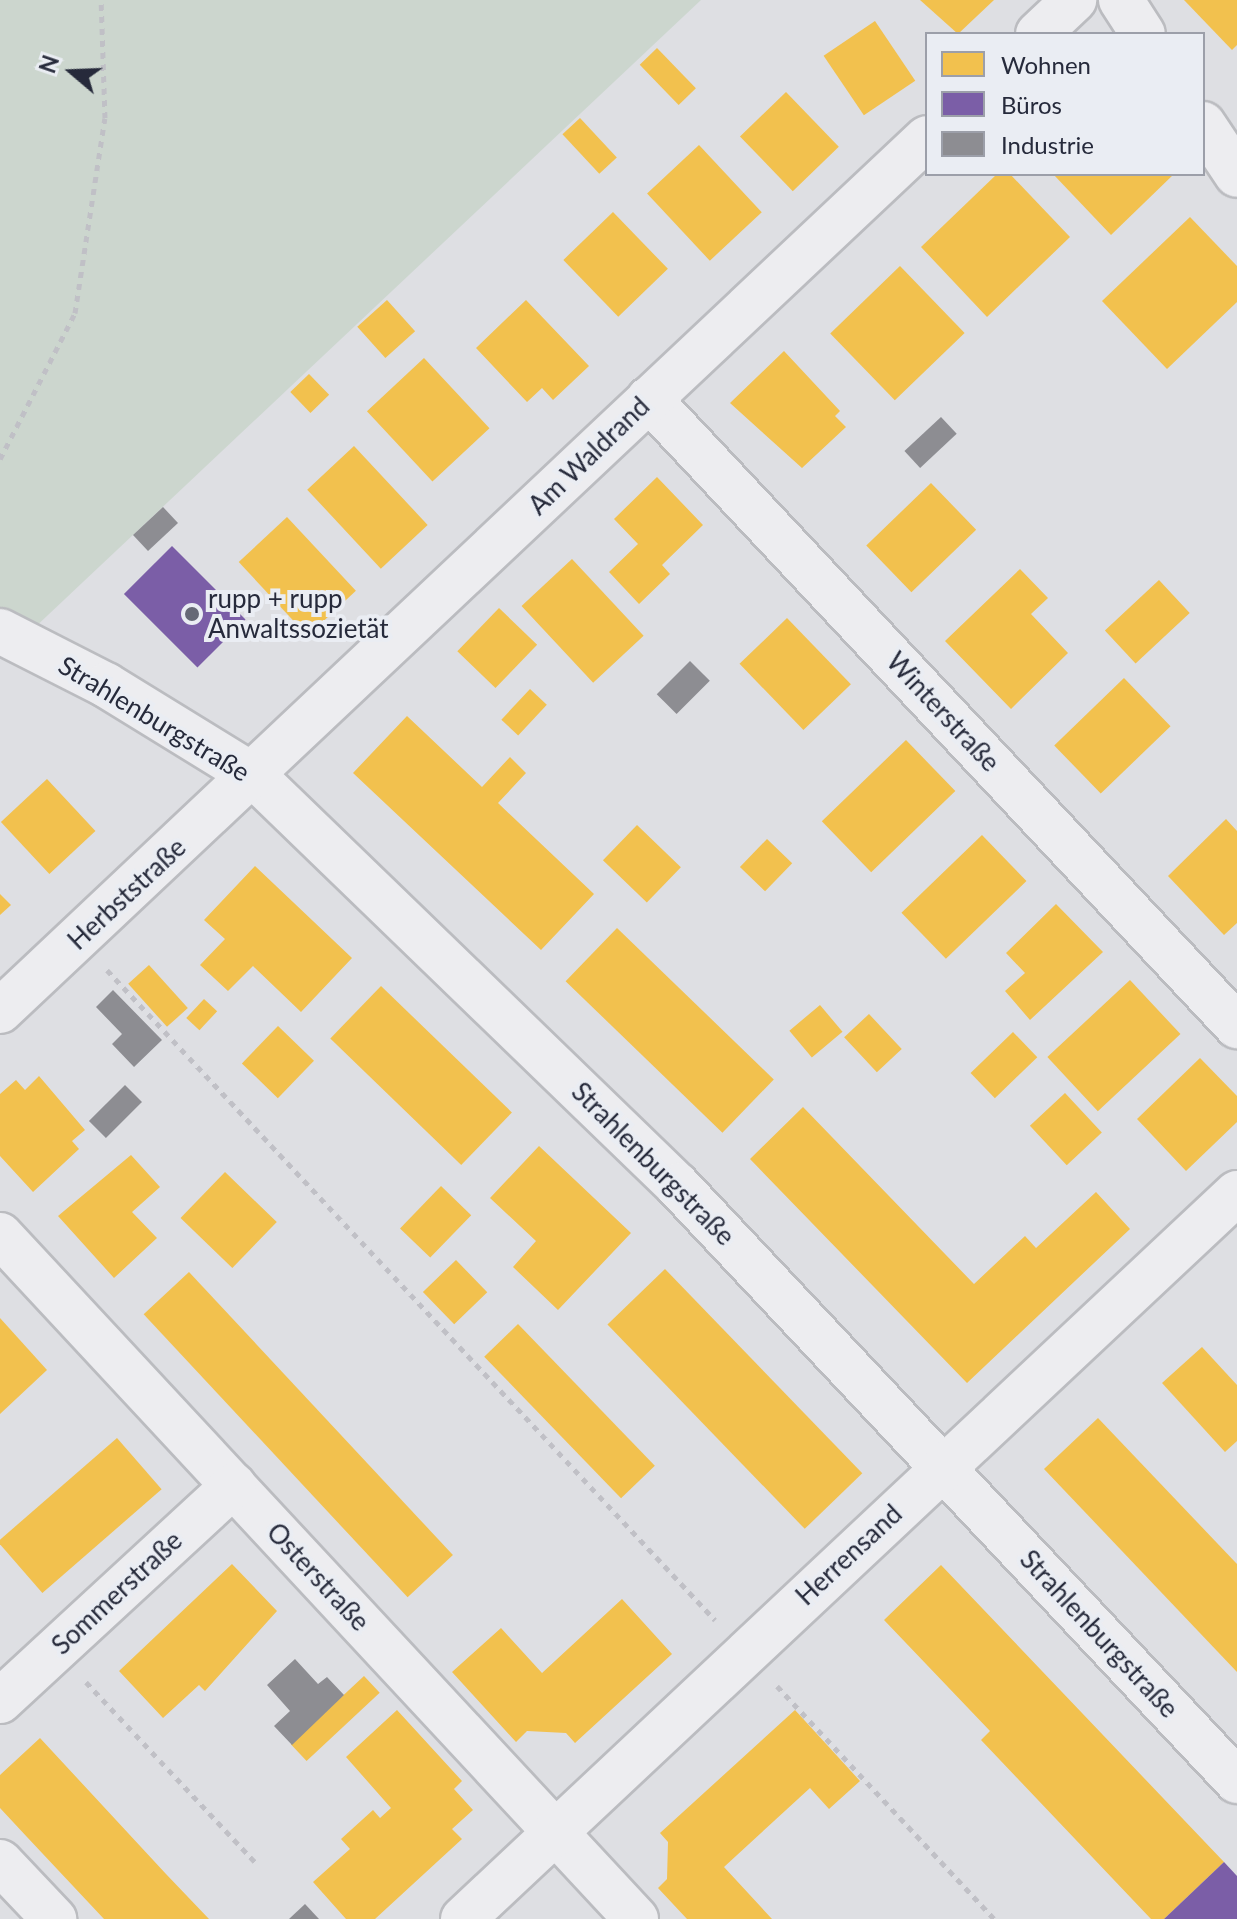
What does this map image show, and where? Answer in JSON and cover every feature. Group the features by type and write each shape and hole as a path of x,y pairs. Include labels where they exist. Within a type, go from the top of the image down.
{"street":[{"path":"1040,32 1074,0"},
{"path":"1121,0 1142,32"},
{"path":"1205,127 1237,175"},
{"name":"Am Waldrand","path":"254,776 925,140"},
{"name":"Winterstraße","path":"649,399 1231,1008"},
{"name":"Strahlenburgstraße","path":"0,631 106,685 254,776 677,1185 1237,1781"},
{"name":"Herbststraße","path":"0,1011 254,776"},
{"name":"Herrensand","path":"463,1919 1237,1193"},
{"name":"Osterstraße","path":"0,1235 636,1919"},
{"name":"Sommerstraße","path":"0,1701 234,1485"},
{"path":"0,1862 54,1919"}],"path":[{"path":"0,459 75,313 105,118 101,0"},
{"path":"78,939 994,1919"},
{"path":"56,1649 256,1863"}],"shaded area":[{"path":"0,0 701,0 31,631 0,613"}],"building: Wohnen":[{"path":"920,0 994,0 960,32 956,32"},
{"path":"1184,0 1237,0 1237,45 1232,50"},
{"path":"875,21 915,81 864,115 824,56"},
{"path":"657,48 696,88 679,105 640,65"},
{"path":"786,92 839,147 793,191 740,136"},
{"path":"580,118 617,157 599,174 562,134"},
{"path":"699,145 762,212 710,261 647,193"},
{"path":"995,176 1012,176 1070,237 987,317 921,247"},
{"path":"1055,176 1172,176 1111,235"},
{"path":"613,212 668,269 618,317 563,260"},
{"path":"1190,217 1237,266 1237,302 1167,369 1102,301"},
{"path":"900,266 965,333 895,400 830,333"},
{"path":"387,300 415,331 385,358 357,327"},
{"path":"526,300 589,366 553,400 542,388 527,402 476,348"},
{"path":"784,351 840,411 835,416 846,427 802,468 730,403"},
{"path":"424,358 489,428 432,481 367,411"},
{"path":"309,374 329,395 310,413 290,392"},
{"path":"354,446 428,525 381,569 307,490"},
{"path":"657,477 703,525 662,565 670,574 639,604 609,572 638,544 614,519"},
{"path":"931,483 976,530 911,592 866,546"},
{"path":"287,517 356,591 308,636 239,562"},
{"path":"572,559 644,636 593,683 522,606"},
{"path":"1020,569 1048,598 1031,614 1068,653 1011,709 945,641"},
{"path":"1159,580 1190,613 1136,663 1105,630"},
{"path":"499,608 537,645 495,688 457,651"},
{"path":"787,618 851,684 803,730 740,664"},
{"path":"1124,678 1171,726 1101,794 1054,745"},
{"path":"530,689 547,705 518,735 501,720"},
{"path":"407,716 482,787 510,757 526,773 498,803 594,894 541,950 353,773"},
{"path":"906,740 955,791 871,872 822,821"},
{"path":"47,779 95,831 49,874 1,822"},
{"path":"1226,819 1237,831 1237,923 1224,935 1168,876"},
{"path":"637,825 681,867 647,903 603,860"},
{"path":"982,835 1026,881 946,959 901,913"},
{"path":"767,839 792,863 765,891 740,867"},
{"path":"255,866 352,958 301,1012 253,966 228,991 200,965 225,939 204,920"},
{"path":"0,894 11,905 0,915"},
{"path":"1056,904 1103,952 1030,1020 1005,991 1025,973 1006,953"},
{"path":"617,928 774,1079 722,1133 566,981"},
{"path":"149,965 188,1008 167,1027 128,984"},
{"path":"1130,980 1180,1034 1098,1111 1047,1057"},
{"path":"381,986 512,1112 461,1165 330,1039"},
{"path":"204,999 217,1011 199,1030 186,1018"},
{"path":"820,1005 842,1032 812,1058 789,1031"},
{"path":"869,1014 902,1049 877,1072 844,1037"},
{"path":"278,1026 314,1061 278,1098 242,1063"},
{"path":"1013,1032 1037,1057 995,1098 971,1073"},
{"path":"1200,1058 1237,1096 1237,1122 1186,1171 1137,1119"},
{"path":"39,1076 85,1130 72,1141 79,1149 33,1192 0,1156 0,1094 16,1080 25,1090"},
{"path":"1065,1093 1102,1132 1067,1165 1030,1126"},
{"path":"803,1107 974,1284 1025,1236 1036,1248 1096,1192 1130,1229 967,1383 750,1159"},
{"path":"539,1146 631,1233 558,1310 513,1267 536,1241 490,1198"},
{"path":"131,1155 160,1187 132,1212 157,1238 114,1278 58,1216"},
{"path":"225,1172 277,1222 232,1268 181,1218"},
{"path":"441,1186 471,1215 430,1258 400,1228"},
{"path":"456,1260 487,1292 454,1324 423,1292"},
{"path":"665,1269 862,1473 805,1529 607,1325"},
{"path":"189,1272 453,1555 408,1597 144,1314"},
{"path":"0,1318 47,1370 0,1414"},
{"path":"518,1324 655,1466 621,1498 484,1357"},
{"path":"1202,1347 1237,1385 1237,1441 1225,1452 1162,1383"},
{"path":"1098,1418 1237,1564 1237,1672 1044,1469"},
{"path":"117,1438 162,1489 42,1593 0,1544 0,1540"},
{"path":"232,1564 277,1611 205,1691 199,1685 163,1718 119,1671"},
{"path":"941,1565 1224,1862 1164,1919 1151,1919 981,1740 990,1731 884,1620"},
{"path":"622,1599 672,1654 575,1743 566,1733 527,1731 516,1742 452,1672 501,1628 542,1673"},
{"path":"364,1676 380,1693 307,1761 291,1744"},
{"path":"397,1710 462,1781 454,1789 473,1810 452,1829 462,1839 375,1919 346,1919 313,1882 350,1849 341,1839 373,1810 380,1818 391,1808 346,1757"},
{"path":"795,1710 860,1781 829,1809 810,1788 724,1867 772,1919 687,1919 658,1888 667,1879 668,1842 660,1833"},
{"path":"40,1738 209,1919 104,1919 27,1837 0,1808 0,1775"}],"building: Büros":[{"path":"172,546 246,620 197,668 124,594"},
{"path":"1224,1862 1237,1876 1237,1919 1164,1919"}],"building: Industrie":[{"path":"941,417 957,434 920,468 904,451"},
{"path":"163,507 178,523 148,551 133,535"},
{"path":"690,661 710,681 677,714 657,694"},
{"path":"113,990 162,1040 134,1067 112,1044 122,1034 96,1007"},
{"path":"125,1085 142,1102 106,1138 89,1121"},
{"path":"295,1659 318,1684 327,1677 344,1695 292,1745 274,1726 290,1711 267,1685"},
{"path":"305,1904 319,1919 289,1919"}],"place":[{"name":"rupp + rupp Anwaltssozietät","path":"192,614"}]}
